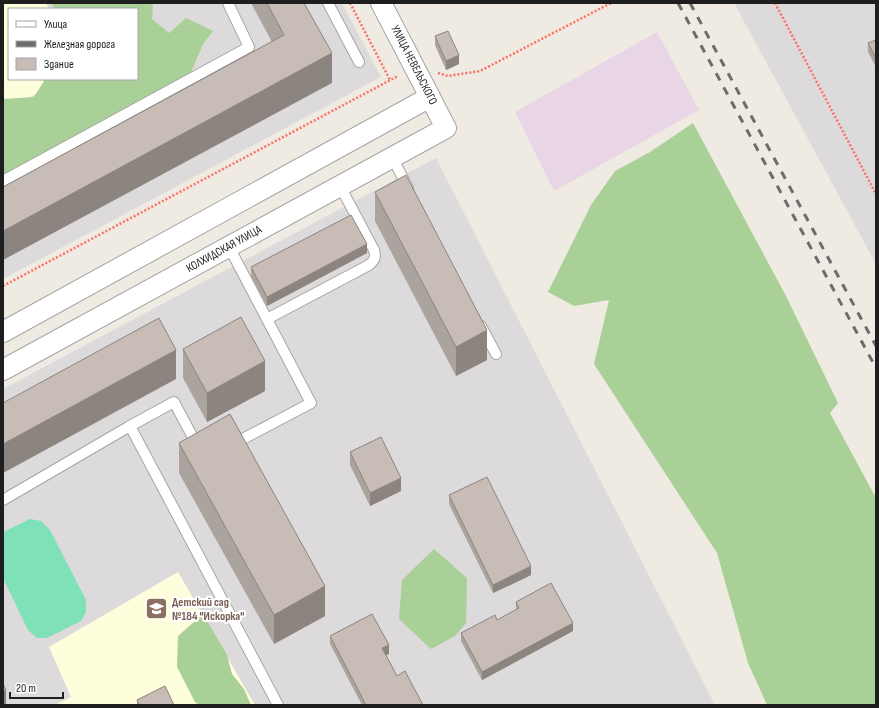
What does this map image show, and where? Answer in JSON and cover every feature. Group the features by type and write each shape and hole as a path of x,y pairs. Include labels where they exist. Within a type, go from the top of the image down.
{"street":[{"name":"УЛИЦА НЕВЕЛЬСКОГО","path":"381,3 446,128"},
{"path":"3,332 430,97"},
{"name":"КОЛХИДСКАЯ УЛИЦА","path":"3,370 446,128"}],"lane":[{"path":"3,181 249,47 228,3"},
{"path":"328,3 359,62"},
{"path":"392,157 414,200"},
{"path":"267,319 370,265 374,260 376,256 374,250 340,186"},
{"path":"229,247 311,403 239,441"},
{"path":"477,319 496,354"},
{"path":"3,500 174,402 198,448 205,444"},
{"path":"130,426 278,705"}],"path":[{"path":"350,3 390,80"},
{"path":"3,286 415,67 448,76 480,71 611,3"},
{"path":"775,3 876,194"}],"shaded area":[{"path":"3,3 342,3 381,77 3,279"},
{"path":"3,3 46,3 48,8 8,8 8,80 61,80 3,112"},
{"path":"734,3 876,3 876,264"},
{"path":"657,32 699,110 554,191 515,112"},
{"path":"436,158 715,705 3,705 3,389"},
{"name":"Детский сад №184 \"Искорка\"","path":"178,572 255,705 55,705 71,697 49,647"}],"green space":[{"path":"51,3 106,3 107,5 108,3 153,3 152,19 169,33 186,18 213,31 203,44 177,105 3,198 3,99 34,97 44,81 43,80 138,80 138,8 54,8"},
{"path":"693,123 786,296 838,403 830,413 876,498 876,705 767,705 748,663 717,553 594,364 609,300 574,306 548,292 591,205 615,171 650,152"},
{"path":"30,519 41,521 50,530 86,600 86,612 81,621 47,638 37,638 28,630 3,578 3,532"},
{"path":"434,549 467,578 466,623 455,636 431,649 399,619 402,580"},
{"path":"203,614 227,655 232,674 244,689 251,705 199,705 195,702 177,667 178,636"}],"building":[{"path":"267,3 304,3 332,53 3,231 3,187 284,35"},
{"path":"448,31 459,55 446,61 435,36"},
{"path":"876,40 876,58 868,43"},
{"path":"406,175 487,330 456,347 375,192"},
{"path":"351,215 367,244 267,297 251,267"},
{"path":"241,317 265,361 207,393 183,349"},
{"path":"159,318 176,350 3,444 3,403"},
{"path":"230,414 325,586 274,615 179,443"},
{"path":"381,437 401,478 370,493 350,452"},
{"path":"487,477 531,566 493,585 449,495"},
{"path":"551,583 573,623 482,672 461,633 495,615 497,620 519,608 516,602"},
{"path":"372,614 389,645 382,648 397,676 405,671 423,705 366,705 330,636"},
{"path":"3,684 6,690 3,692"},
{"path":"165,686 174,705 139,705 137,700"}],"railway":[{"path":"678,3 876,368"},
{"path":"690,3 876,346"}],"place":[{"name":"Детский сад №184 \"Искорка\"","path":"157,609"}]}
